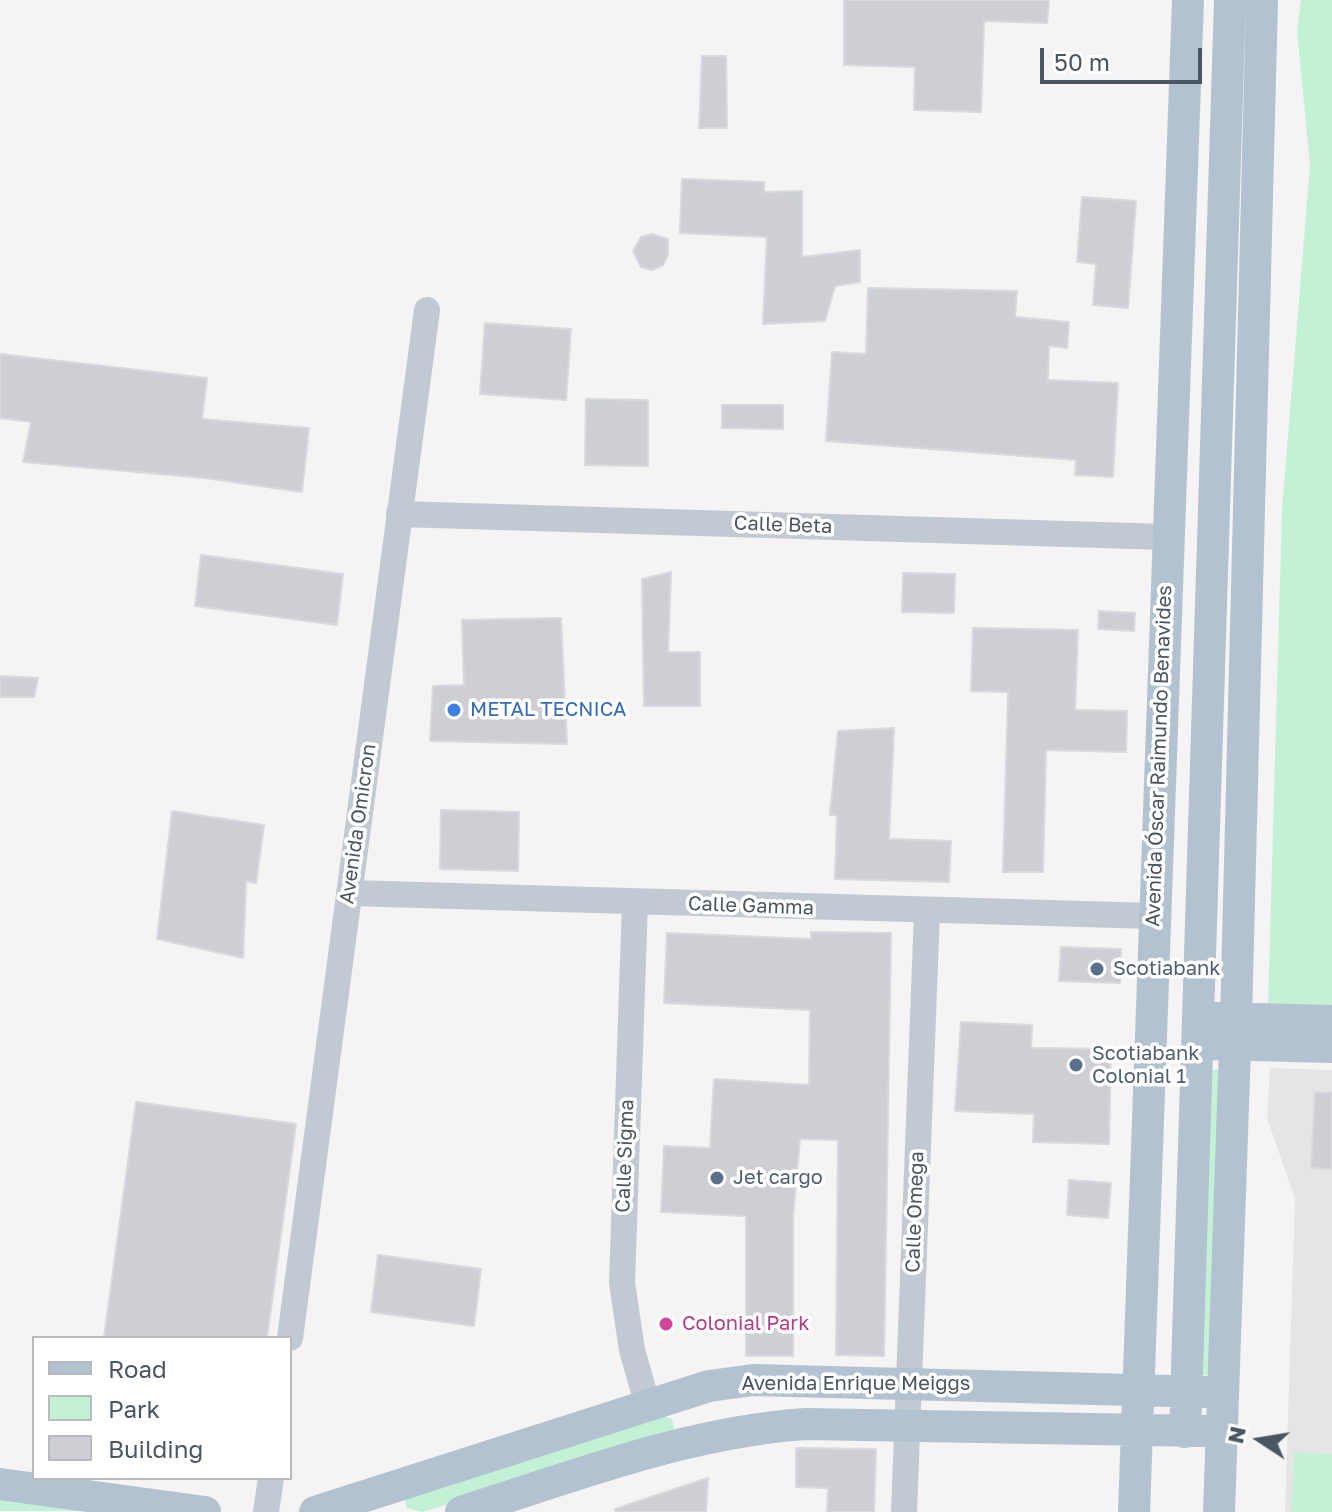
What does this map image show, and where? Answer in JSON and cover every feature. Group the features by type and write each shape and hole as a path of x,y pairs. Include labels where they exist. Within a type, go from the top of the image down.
{"main road":[{"name":"Avenida Óscar Raimundo Benavides","path":"1134,1512 1188,0"},
{"path":"1185,1432 1230,0"},
{"path":"1219,1512 1236,1031 1262,0"},
{"path":"1181,169 1224,170"},
{"path":"1198,1031 1236,1031 1332,1021"},
{"path":"1236,1031 1332,1047"},
{"name":"Avenida Enrique Meiggs","path":"315,1512 392,1501 648,1406 709,1386 753,1380 1223,1392"},
{"name":"Avenida Enrique Meiggs","path":"461,1512 713,1435 806,1424 1137,1432 1222,1431"},
{"path":"0,1484 196,1511"}],"street":[{"name":"Avenida Omicron","path":"290,1336 427,310"},
{"name":"Calle Beta","path":"399,514 1167,537"},
{"name":"Calle Gamma","path":"349,893 927,912 1153,916"},
{"name":"Calle Sigma","path":"635,902 622,1283 632,1350 648,1406"},
{"name":"Calle Omega","path":"904,1512 927,912"},
{"path":"266,1512 271,1480"}],"shaded area":[{"path":"1270,1068 1332,1070 1332,1512 1285,1512 1295,1199 1267,1118"}],"green space":[{"path":"1301,0 1332,0 1332,1009 1268,1008 1282,510 1310,165 1297,31"},
{"path":"1204,1070 1220,1070 1211,1375 1195,1376"},
{"path":"663,1416 672,1419 674,1428 669,1437 422,1512 407,1508 405,1501 413,1494"},
{"path":"1294,1452 1332,1454 1332,1512 1291,1512"},
{"path":"0,1493 78,1504 82,1511 0,1511"}],"building":[{"path":"844,0 1049,0 1047,23 984,21 981,112 914,110 915,67 844,65"},
{"path":"702,56 726,56 727,128 699,128"},
{"path":"682,179 764,182 764,192 802,191 802,257 860,250 860,282 835,286 825,321 763,324 767,237 680,233"},
{"path":"1082,197 1136,201 1128,308 1093,305 1096,264 1077,262"},
{"path":"652,234 668,239 668,254 663,265 652,270 641,267 633,251 641,237"},
{"path":"868,288 1017,291 1015,317 1069,322 1067,348 1049,346 1048,380 1118,383 1113,477 1075,475 1076,460 826,441 832,352 866,354"},
{"path":"485,323 571,329 566,400 480,394"},
{"path":"0,354 207,378 202,419 309,428 302,492 205,478 23,462 31,422 0,418"},
{"path":"586,399 648,400 648,466 585,465"},
{"path":"722,405 783,405 783,429 722,428"},
{"path":"201,555 343,574 337,625 195,606"},
{"path":"671,572 668,652 700,652 700,706 644,706 642,579"},
{"path":"903,573 955,574 954,613 902,612"},
{"path":"1099,611 1135,613 1134,631 1098,629"},
{"path":"561,618 567,744 430,741 433,686 464,685 462,620"},
{"path":"973,628 1078,630 1075,710 1127,711 1126,752 1046,750 1043,872 1003,872 1008,692 971,691"},
{"path":"0,676 38,678 34,697 0,697"},
{"path":"894,728 889,839 951,841 949,882 835,879 837,815 830,815 838,731"},
{"path":"441,810 519,812 518,871 440,869"},
{"path":"172,811 264,825 256,883 246,881 243,958 157,939"},
{"path":"811,932 891,933 884,1356 836,1355 838,1140 800,1139 793,1218 793,1356 746,1356 746,1216 661,1212 664,1146 710,1148 714,1079 809,1085 810,1010 664,1003 667,933 811,939"},
{"path":"1061,947 1121,949 1120,983 1059,981"},
{"path":"961,1022 1032,1025 1031,1048 1111,1049 1109,1144 1033,1142 1034,1114 955,1111"},
{"path":"1315,1092 1332,1093 1332,1169 1311,1168"},
{"path":"136,1102 296,1124 267,1336 104,1336"},
{"path":"1069,1180 1111,1183 1108,1218 1067,1215"},
{"path":"378,1255 481,1269 474,1326 371,1312"},
{"path":"796,1448 876,1449 874,1512 827,1512 828,1488 796,1487"},
{"path":"708,1478 706,1512 615,1512 615,1509"}],"place":[{"name":"METAL TECNICA","path":"454,710"},
{"name":"Scotiabank","path":"1097,969"},
{"name":"Scotiabank Colonial 1","path":"1076,1065"},
{"name":"Jet cargo","path":"717,1178"},
{"name":"Colonial Park","path":"666,1324"}]}
